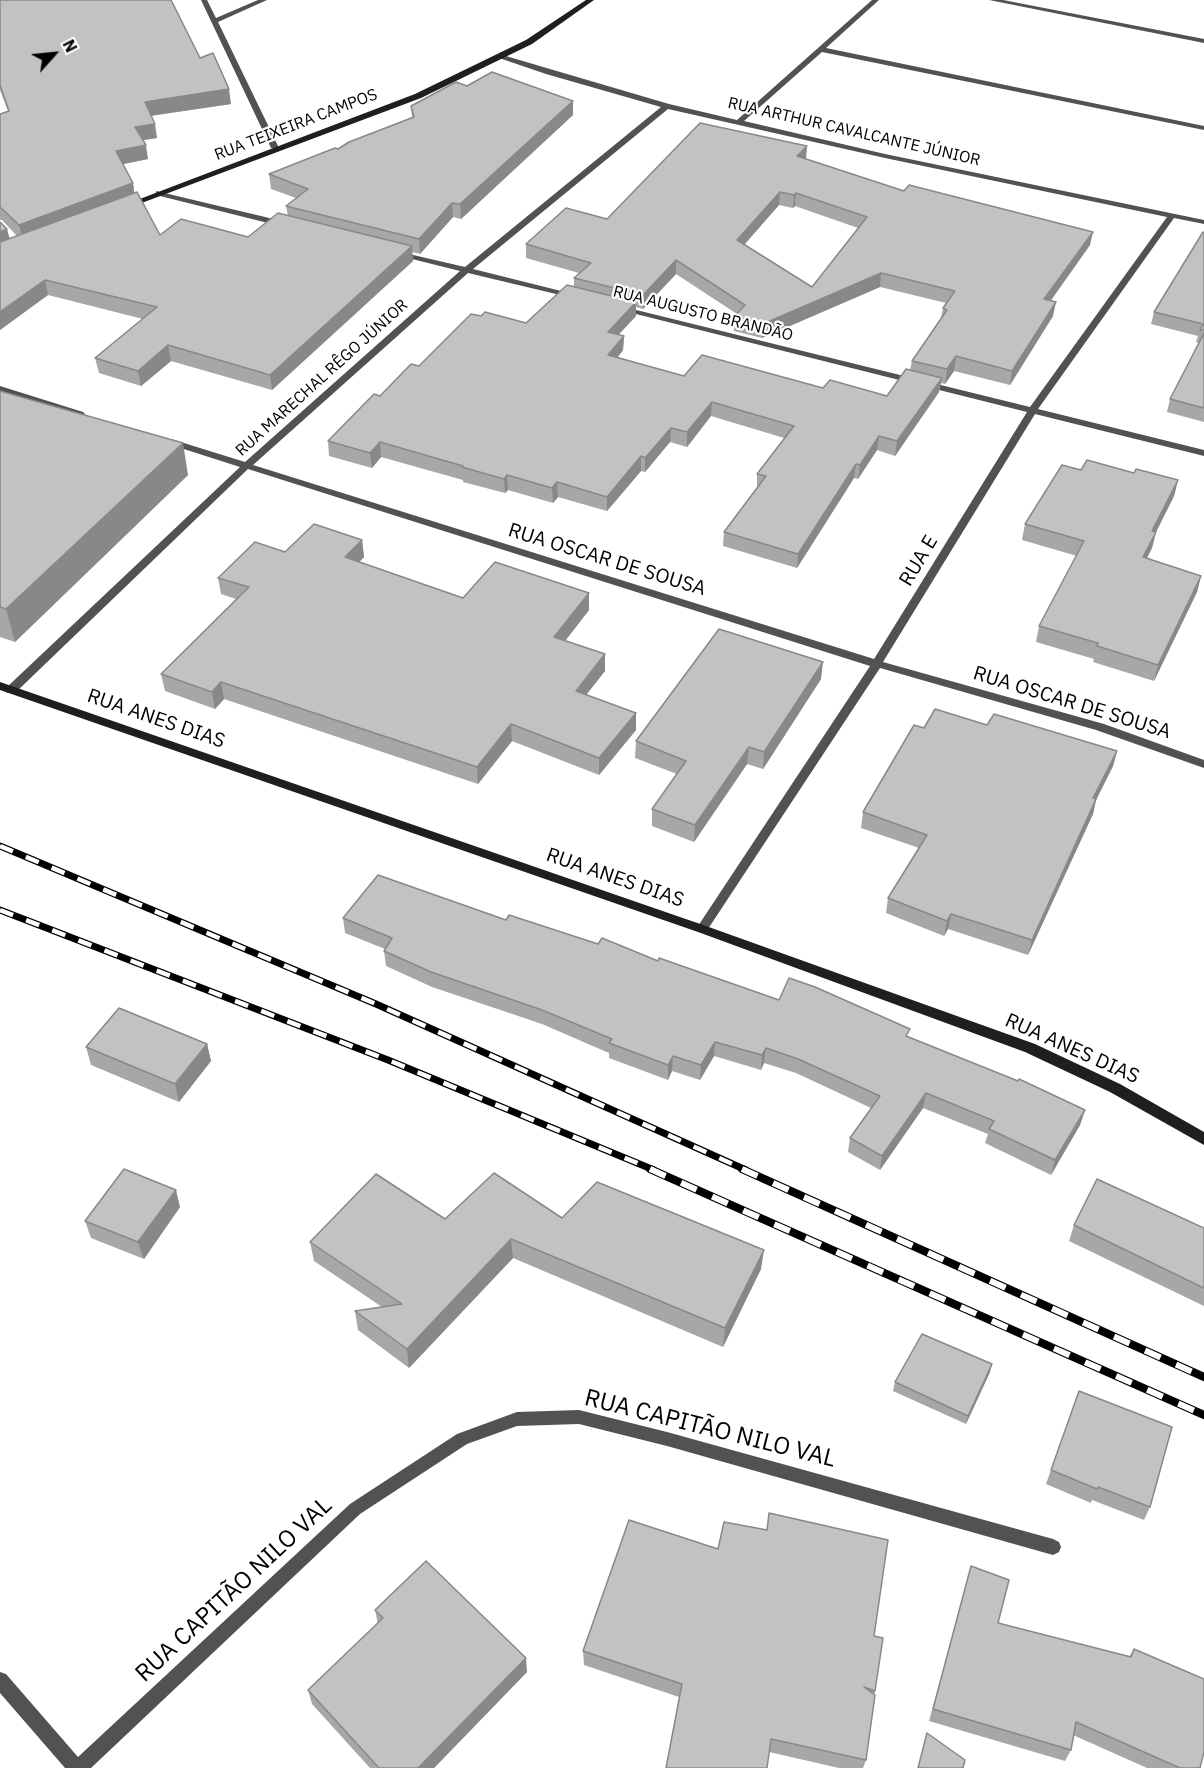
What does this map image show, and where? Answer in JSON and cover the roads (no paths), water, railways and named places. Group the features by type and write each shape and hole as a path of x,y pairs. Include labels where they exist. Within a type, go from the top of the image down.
{"street":[{"path":"204,0 276,148"},
{"path":"214,21 264,0"},
{"name":"RUA TEIXEIRA CAMPOS","path":"117,210 418,96 529,42 591,0"},
{"path":"739,122 876,0"},
{"path":"992,0 1204,41"},
{"path":"820,49 1204,128"},
{"name":"RUA ARTHUR CAVALCANTE JÚNIOR","path":"502,56 668,106 885,156 1204,222"},
{"name":"RUA MARECHAL RÊGO JÚNIOR","path":"6,688 246,466 466,270 668,106"},
{"path":"159,193 296,228"},
{"name":"RUA E","path":"702,928 877,664 1032,411 1172,215"},
{"name":"RUA AUGUSTO BRANDÃO","path":"387,250 583,299"},
{"name":"RUA AUGUSTO BRANDÃO","path":"606,305 1204,453"},
{"path":"0,389 90,417"},
{"name":"RUA OSCAR DE SOUSA","path":"157,438 877,664 1100,727 1204,764"},
{"name":"RUA ANES DIAS","path":"6,688 702,928 1030,1048 1115,1088 1204,1139"},
{"name":"RUA CAPITÃO NILO VAL","path":"77,1768 355,1509 462,1439 517,1419 579,1417 667,1439 1053,1547"},
{"path":"0,1680 77,1768"}],"railway":[{"path":"0,846 376,1004 746,1170"},
{"path":"0,910 388,1060 654,1170"},
{"path":"650,1169 1204,1415"},
{"path":"742,1169 1204,1377"}]}
